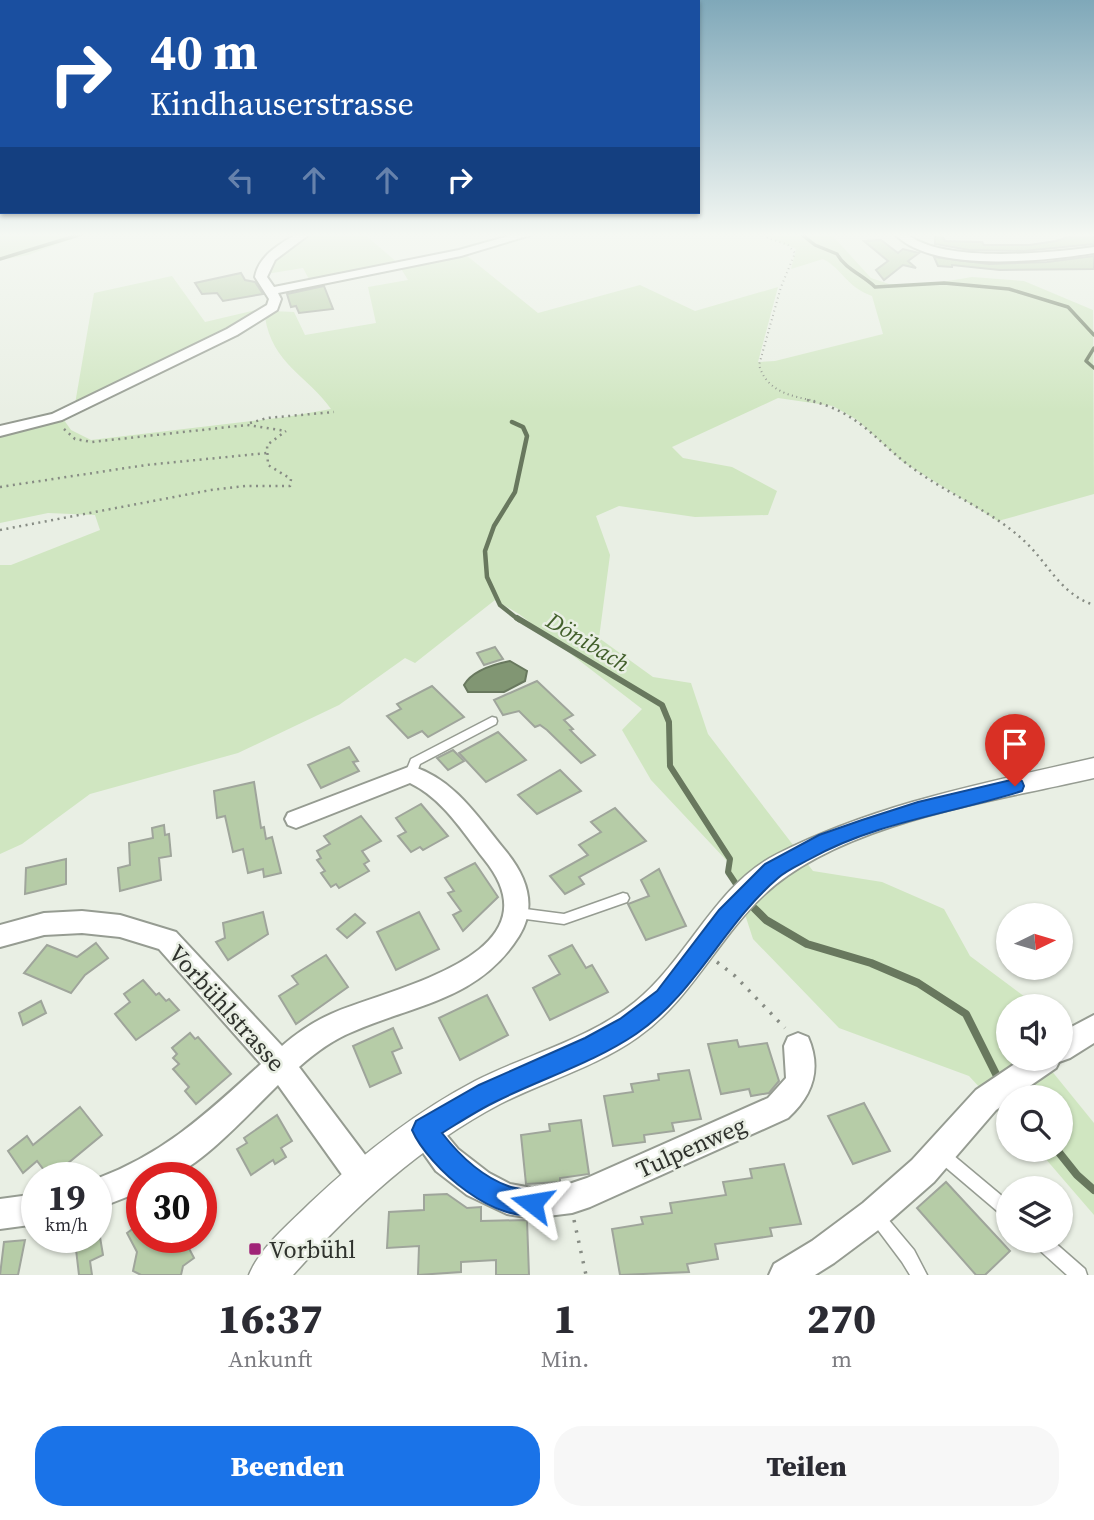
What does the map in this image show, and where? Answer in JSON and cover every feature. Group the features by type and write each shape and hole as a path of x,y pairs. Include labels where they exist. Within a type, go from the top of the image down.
{"street":[{"path":"0,431 57,417 258,318 274,305 272,292"},
{"path":"268,1275 298,1241 364,1179 425,1130 487,1093 593,1046 628,1027 664,998 726,916 772,870 826,841 918,810 1094,768"},
{"path":"112,1188 174,1158 224,1118 279,1063 317,1036 351,1018 418,997 481,965 505,939 518,913 517,890 508,870 437,788 411,774 296,819"},
{"name":"Vorbühlstrasse","path":"0,936 44,924 82,922 120,926 167,940 279,1063 364,1179"},
{"path":"1073,1041 1094,1028"},
{"name":"Tulpenweg","path":"425,1130 447,1160 478,1184 507,1199 532,1203 572,1199 778,1108 796,1092 803,1072 798,1046"},
{"path":"785,1275 823,1252 874,1214 940,1153 986,1100 1028,1071"},
{"path":"0,1214 21,1211"}],"lane":[{"path":"411,774 415,762 492,720"},
{"path":"518,913 564,919 623,898"},
{"path":"940,1153 996,1201"},
{"path":"874,1214 908,1256 919,1275"},
{"path":"1055,1253 1079,1275"}],"path":[{"path":"779,292 759,365 760,374 766,382 787,394 833,406 857,420 903,462 1020,537 1047,565 1068,594 1082,603 1094,606"},
{"path":"57,417 71,437 92,442 247,425 267,418 334,412"},
{"path":"0,530 221,488 290,486 291,479 268,465 267,453 267,445 286,431 247,425"},
{"path":"0,487 146,465 267,453"},
{"path":"701,950 735,976 784,1026 798,1046"},
{"path":"572,1199 586,1275"}],"shaded area":[{"path":"184,292 205,322 269,307 272,311 294,312 305,335 376,323 369,292 513,292 538,313 613,292 656,292 695,311 759,292 777,292 758,362 775,361 883,334 872,296 864,292 1051,292 1093,310 1094,494 998,521 903,462 857,420 833,406 778,398 672,447 683,458 732,467 777,491 768,515 695,517 619,506 596,516 610,555 599,638 653,677 691,683 708,734 813,871 882,882 944,909 970,956 996,975 996,980 1002,980 1021,994 996,994 996,1071 1052,1071 1063,1085 996,1085 996,1105 969,1076 839,1028 753,939 728,862 651,780 622,730 642,709 519,614 495,600 415,663 405,658 339,705 238,753 90,794 22,844 0,854 0,565 11,565 100,530 95,515 48,513 0,523 0,429 59,413 71,430 91,440 286,417 331,409 275,347 265,317 75,404 94,293"},
{"path":"510,661 527,671 525,681 504,692 468,692 464,685 472,676 491,666"},
{"path":"1073,1097 1094,1123 1094,1215 1073,1191 1073,1176 1060,1176 1048,1162 1073,1162"}],"building":[{"path":"201,292 263,294 223,301 217,293"},
{"path":"327,292 333,309 299,313 296,306 291,307 287,294"},
{"path":"495,647 503,659 484,665 477,653"},
{"path":"537,681 573,715 564,720 573,729 570,730 595,755 581,763 547,730 540,725 535,727 519,711 503,715 494,700"},
{"path":"432,686 464,717 428,737 422,731 408,738 387,716 401,709 397,704"},
{"path":"498,732 526,760 486,782 459,753"},
{"path":"349,747 358,761 353,762 359,771 321,788 308,765"},
{"path":"453,750 464,761 448,770 437,758"},
{"path":"560,770 581,791 537,814 518,795"},
{"path":"254,782 261,828 264,827 266,839 272,837 281,873 264,877 263,869 248,873 243,849 233,852 225,816 217,818 214,791"},
{"path":"421,804 448,836 423,850 420,847 411,852 398,836 406,832 396,818"},
{"path":"615,808 646,841 579,877 584,884 565,894 550,876 588,855 579,845 601,832 591,822"},
{"path":"361,816 381,841 362,851 369,861 364,864 369,871 339,888 336,884 331,887 321,873 325,871 317,860 321,858 317,851 330,844 324,836"},
{"path":"164,825 165,835 169,834 171,856 159,858 161,880 120,891 118,868 130,865 129,843 153,838 152,828"},
{"path":"66,859 66,884 25,894 26,868"},
{"path":"475,863 498,897 463,931 453,915 461,911 448,893 454,891 445,878"},
{"path":"659,869 686,926 646,940 628,904 649,896 641,880"},
{"path":"263,912 268,934 228,960 216,942 225,938 223,923"},
{"path":"419,912 439,949 396,970 377,932"},
{"path":"355,914 365,923 347,938 337,929"},
{"path":"96,943 108,958 85,975 71,993 24,973 47,945 77,957"},
{"path":"572,945 586,968 592,965 608,992 550,1020 533,988 560,974 549,956"},
{"path":"326,955 348,987 296,1024 279,996 298,984 292,976"},
{"path":"143,980 156,995 159,993 166,1001 169,999 179,1010 136,1040 115,1014 130,1002 124,994"},
{"path":"487,995 508,1035 460,1060 439,1018"},
{"path":"41,1001 46,1013 23,1025 19,1013"},
{"path":"393,1028 402,1048 392,1052 401,1073 370,1087 353,1046"},
{"path":"190,1033 195,1039 198,1037 231,1074 196,1104 185,1091 189,1087 173,1069 179,1064 173,1058 177,1054 172,1048"},
{"path":"737,1040 739,1047 767,1043 779,1081 769,1093 751,1096 749,1089 721,1094 708,1044"},
{"path":"689,1070 701,1119 672,1123 674,1131 644,1135 645,1142 613,1146 604,1096 633,1092 631,1084 659,1080 658,1074"},
{"path":"864,1103 890,1151 853,1164 828,1116"},
{"path":"80,1107 102,1135 69,1162 21,1162 21,1170 8,1151 27,1136 33,1145"},
{"path":"277,1115 292,1141 281,1148 286,1157 275,1164 273,1160 251,1175 237,1149 247,1143 244,1138"},
{"path":"581,1120 589,1174 560,1178 560,1182 526,1184 521,1135 550,1131 549,1124"},
{"path":"784,1164 801,1224 770,1228 772,1236 715,1244 718,1259 687,1264 689,1272 620,1275 612,1229 643,1224 641,1217 672,1213 670,1203 726,1195 723,1182 752,1178 750,1169"},
{"path":"946,1182 996,1236 996,1253 1008,1253 985,1275 976,1275 917,1208"},
{"path":"447,1194 467,1208 481,1207 481,1221 527,1220 529,1275 496,1275 496,1260 461,1262 461,1272 418,1275 419,1246 387,1248 389,1212 424,1210 424,1195"},
{"path":"21,1240 22,1253 18,1275 0,1275 4,1242"},
{"path":"76,1253 103,1253 90,1261 92,1275 79,1275"},
{"path":"137,1253 191,1253 194,1258 183,1266 181,1275 141,1275 133,1271"}],"waterway":[{"path":"1020,292 1068,307 1094,335"},
{"path":"1094,348 1086,361 1094,368"},
{"name":"Dönibach","path":"512,422 523,427 527,436 515,492 494,526 485,551 487,577 500,605 519,620"},
{"name":"Dönibach","path":"517,618 662,705 669,722 670,766 730,859 728,872 736,884"},
{"name":"Dönibach","path":"755,909 766,920 807,944 871,963 918,983 966,1014 998,1078"},
{"name":"Dönibach","path":"1067,1162 1094,1190"}],"place":[{"name":"Vorbühl","path":"255,1249"}],"route":[{"path":"532,1203 507,1199 478,1184 447,1160 425,1130 487,1093 593,1046 628,1027 664,998 726,916 772,870 826,841 868,825 1015,786"}]}
